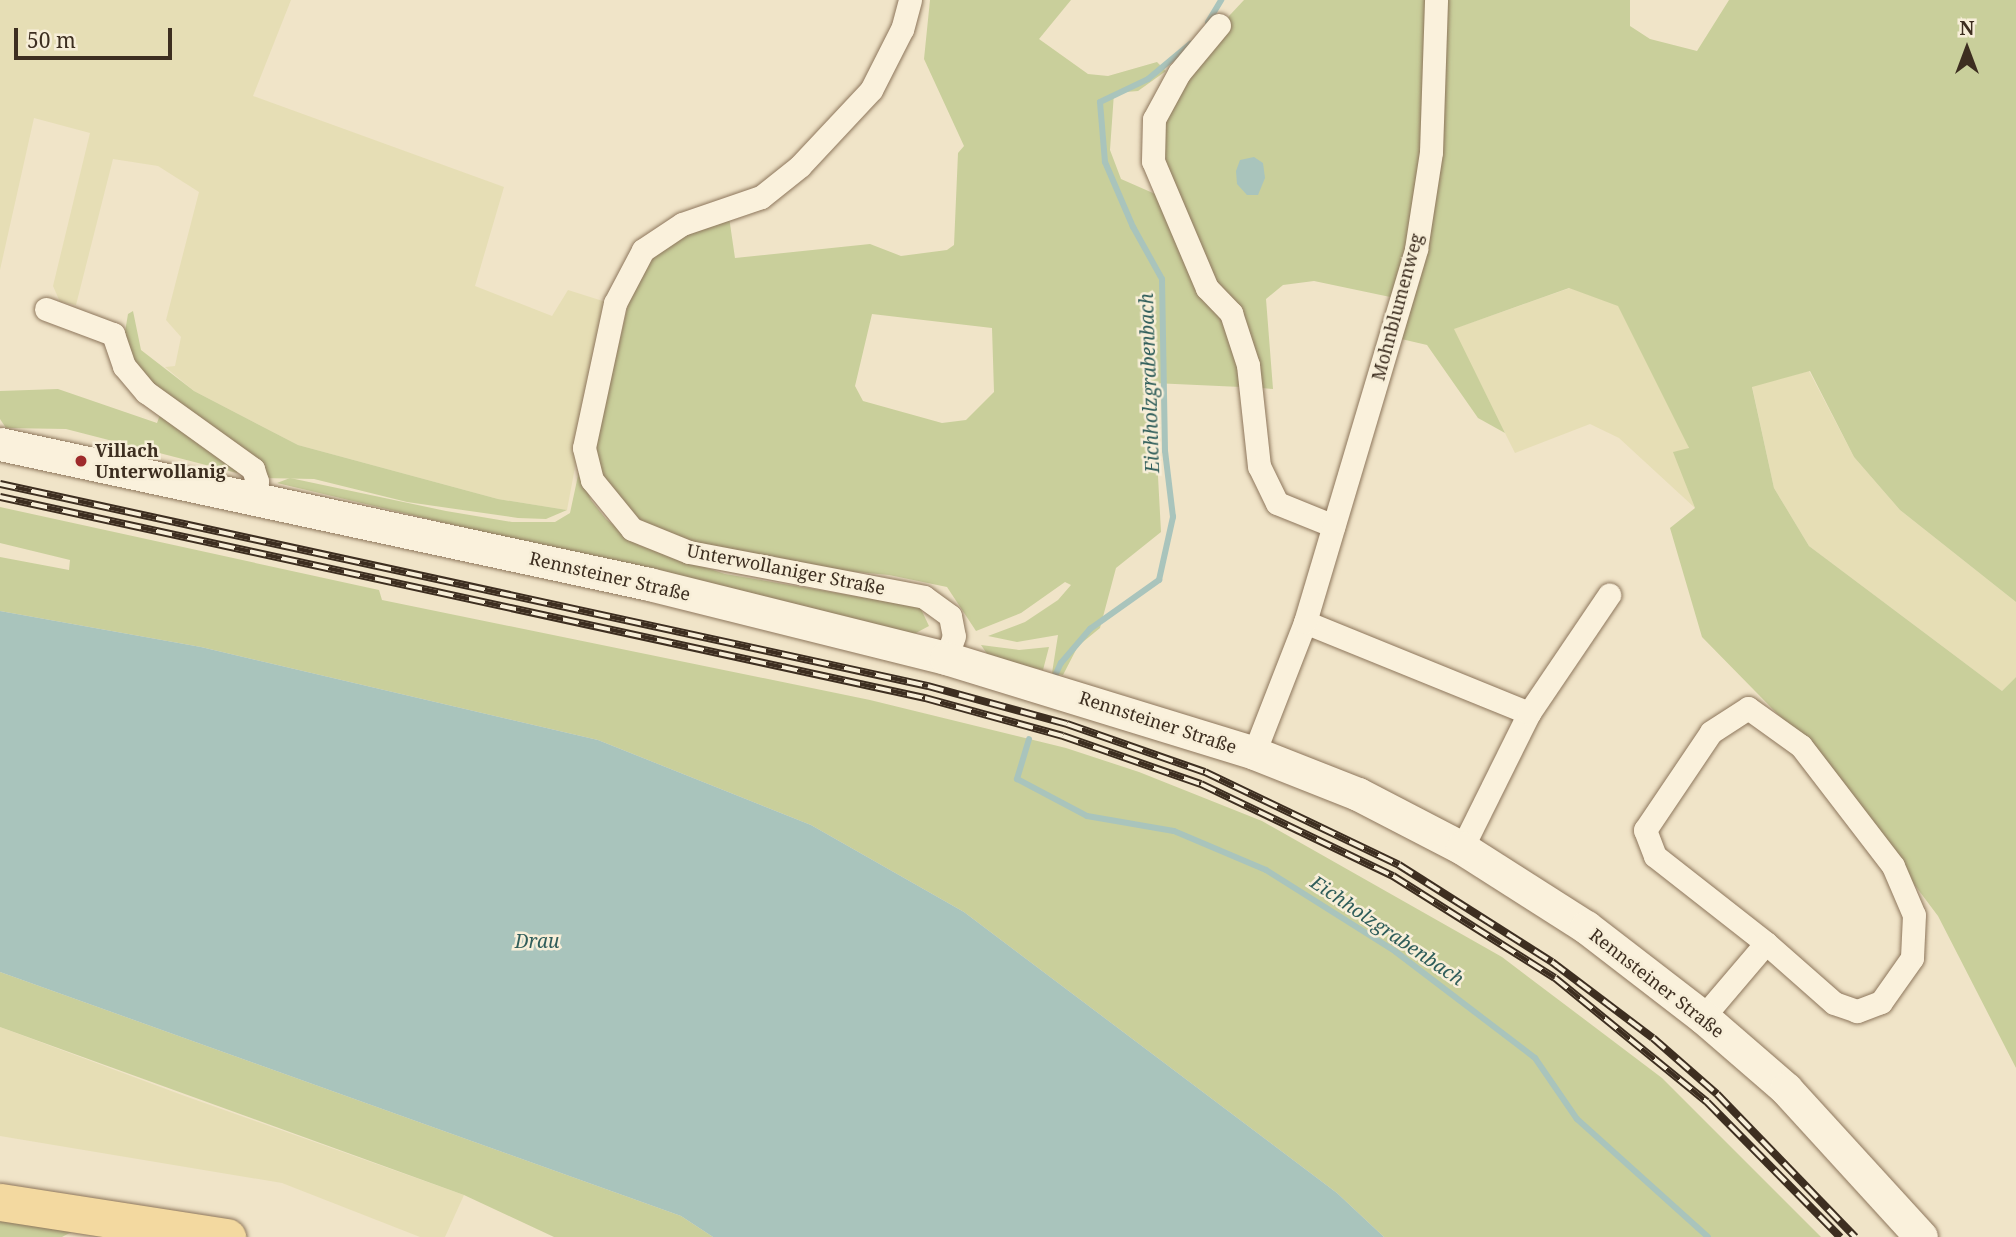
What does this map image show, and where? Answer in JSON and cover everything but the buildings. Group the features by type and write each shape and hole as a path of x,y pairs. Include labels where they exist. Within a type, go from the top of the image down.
{"main road":[{"name":"Rennsteiner Straße","path":"0,444 649,583 946,658 1077,696 1254,753 1358,794 1462,848 1586,927 1703,1017 1786,1089 1921,1237"},
{"path":"0,1202 115,1216 227,1237"},
{"path":"85,1237 124,1230 188,1231"}],"street":[{"name":"Unterwollaniger Straße","path":"911,0 902,29 872,90 800,166 761,197 682,224 643,250 615,303 584,448 592,480 632,529 689,552 924,597 950,616 954,636 946,658"},
{"name":"Mohnblumenweg","path":"1254,753 1305,622 1416,249 1430,152 1436,0"},
{"path":"1219,25 1180,73 1154,119 1153,161 1207,288 1231,313 1248,365 1259,466 1277,503 1334,526"},
{"path":"47,309 113,334 124,366 146,392 253,469 257,481 252,496"},
{"path":"1462,848 1529,713 1609,596"},
{"path":"1305,622 1529,713"},
{"path":"1748,708 1801,746 1892,866 1914,915 1912,958 1881,1002 1857,1011 1834,1003 1766,943 1656,856 1645,830 1711,732 1748,708"},
{"path":"1703,1017 1766,943"}],"shaded area":[{"path":"0,0 291,0 253,96 504,187 475,286 552,316 568,290 606,302 567,510 498,499 298,445 194,391 165,367 175,366 181,337 166,320 199,192 158,166 113,159 76,305 60,302 53,286 90,133 34,118 0,270"},
{"path":"1570,288 1618,305 1682,427 1689,449 1674,452 1695,508 1619,438 1590,424 1515,453 1453,329"},
{"path":"1809,371 1854,457 1900,510 2016,602 2016,677 2002,691 1809,546 1774,488 1752,386"},
{"path":"0,1027 464,1195 445,1237 420,1237 282,1183 0,1136"}],"green space":[{"path":"930,0 1071,0 1039,39 1088,74 1108,76 1157,62 1166,71 1138,91 1114,93 1110,150 1121,179 1162,197 1234,336 1241,387 1153,383 1161,532 1116,568 1100,628 1078,646 1063,675 1052,673 1058,635 1017,642 988,636 1025,622 1058,600 1071,585 1065,582 1021,613 976,631 947,587 889,575 769,564 655,530 621,509 602,483 594,451 630,296 652,257 677,237 729,217 735,258 870,244 901,256 947,250 954,245 958,153 964,146 924,59","holes":["872,314 992,328 994,392 966,420 942,423 863,401 855,386"]},
{"path":"1244,0 1430,0 1420,192 1395,298 1314,281 1283,285 1266,299 1273,389 1252,387 1168,173 1161,130 1170,94 1223,34 1229,16"},
{"path":"1441,0 1630,0 1630,26 1650,39 1697,51 1729,0 2016,0 2016,602 1900,510 1854,457 1810,371 1752,387 1774,488 1809,546 2002,691 2016,677 2016,1068 1938,916 1814,751 1702,637 1670,528 1695,508 1673,452 1689,448 1618,306 1569,288 1454,329 1505,433 1478,418 1427,345 1397,338"},
{"path":"133,311 141,350 194,391 298,445 498,499 567,510 546,519 518,518 407,502 314,479 262,478 133,371 124,338 128,314"},
{"path":"58,389 157,423 161,412 238,468 237,473 66,429 6,428 0,419 0,391"},
{"path":"579,471 591,500 606,519 639,545 725,574 920,607 929,626 914,634 277,483 290,478 512,522 555,522 570,513"},
{"path":"0,507 379,590 382,600 870,700 1066,748 1139,772 1262,821 1502,957 1662,1078 1821,1237 1384,1237 1337,1193 964,912 811,825 598,740 201,647 0,611 0,557 69,570 70,560 0,543"},
{"path":"981,645 1019,650 1049,647 1043,670 990,658"},
{"path":"0,972 681,1216 713,1237 554,1237 464,1195 0,1027"},
{"path":"0,1211 79,1228 62,1237 0,1237"}],"water":[{"path":"1254,157 1263,163 1265,178 1258,195 1247,195 1237,184 1236,171 1240,160"},
{"name":"Drau","path":"0,611 201,647 598,740 811,825 964,912 1337,1193 1384,1237 713,1237 681,1216 0,972"}],"waterway":[{"name":"Eichholzgrabenbach","path":"1208,22 1221,0"},
{"name":"Eichholzgrabenbach","path":"1052,682 1061,663 1090,629 1159,580 1173,517 1165,451 1162,279 1133,227 1105,162 1100,102 1148,79 1190,44"},
{"name":"Eichholzgrabenbach","path":"1029,739 1017,779 1087,816 1174,831 1266,870 1396,952 1535,1058 1577,1119 1708,1237"}],"railway":[{"path":"0,484 928,686 1067,724 1205,772 1399,865 1552,962 1653,1038 1717,1094 1855,1237"},
{"path":"0,497 925,698 1063,736 1201,784 1393,876 1555,978 1707,1102 1840,1237"}],"place":[{"name":"Villach Unterwollanig","path":"81,461"}]}
